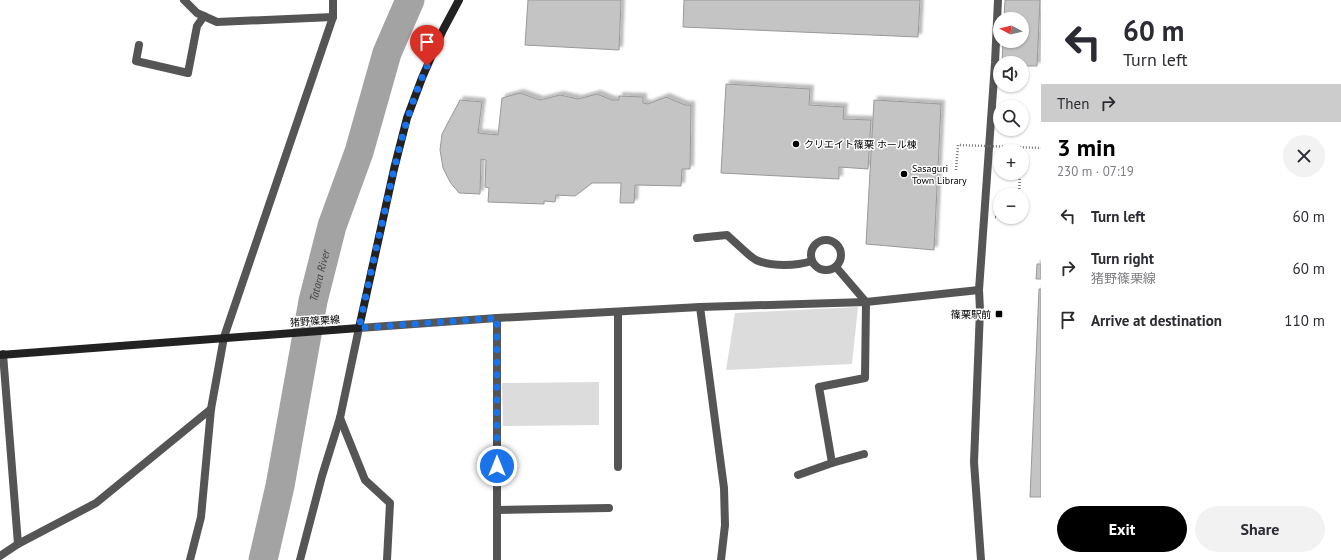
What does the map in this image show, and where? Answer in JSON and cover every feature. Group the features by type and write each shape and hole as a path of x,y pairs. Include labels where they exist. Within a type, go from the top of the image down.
{"main road":[{"path":"359,328 392,177 407,118 422,78 443,30 460,0"},
{"name":"猪野篠栗線","path":"1,355 359,328"}],"street":[{"path":"184,0 197,13 217,22 333,17"},
{"path":"190,560 201,517 211,409 228,337 333,17 333,0"},
{"path":"981,560 974,462 980,310 979,290 998,0"},
{"path":"139,45 136,61 188,73 197,26 204,16"},
{"path":"697,238 727,235 755,260 778,265 803,264 812,261"},
{"path":"827,239 837,244 840,248 841,258 836,267 822,270 814,265 812,261 811,256 813,246 817,242 827,239"},
{"path":"832,463 819,387 865,378 866,302 836,267"},
{"path":"300,560 322,476 340,418 359,328 497,318 700,307 866,302 979,290"},
{"path":"700,307 724,488 725,525 721,560"},
{"path":"618,312 618,466"},
{"path":"497,318 497,560"},
{"path":"1,355 18,544"},
{"path":"0,556 18,544 96,503 211,409"},
{"path":"340,418 365,480 390,503 387,560"},
{"path":"798,475 864,454"},
{"path":"497,510 609,508"}],"path":[{"path":"956,170 958,145 993,147"},
{"path":"1029,149 1041,148"}],"shaded area":[{"path":"858,307 852,364 726,370 735,313"},
{"path":"599,382 599,425 503,426 502,383"}],"building":[{"path":"528,0 621,0 619,50 525,45"},
{"path":"684,0 920,0 918,37 683,27"},
{"path":"1005,0 1040,0 1037,66 1029,66 1029,56 1002,56 1003,48 1029,48 1029,12 1004,12"},
{"name":"クリエイト篠栗 ホール棟","path":"726,84 810,89 809,105 844,107 843,119 871,120 868,169 839,167 839,179 721,173"},
{"path":"520,93 540,100 560,95 578,99 597,94 612,100 619,100 619,96 643,97 643,103 648,104 666,97 685,105 691,105 690,169 682,169 681,186 635,185 634,203 620,203 621,183 592,183 575,196 556,195 555,202 544,201 544,204 488,202 489,188 485,187 486,160 481,159 480,194 459,193 450,182 443,168 440,150 442,134 460,100 482,102 478,133 498,135 502,98"},
{"name":"Sasaguri Town Library","path":"874,100 941,104 934,250 866,244"},
{"path":"1037,264 1041,264 1041,279 1036,279"},
{"path":"1039,289 1041,289 1041,497 1030,497"}],"waterway":[{"name":"Tatara River","path":"263,560 280,486 313,301 332,226 359,152 387,53 410,0"}],"place":[{"name":"クリエイト篠栗 ホール棟","path":"796,144"},
{"name":"Sasaguri Town Library","path":"904,174"},
{"name":"篠栗駅前","path":"999,314"}],"route":[{"path":"427,66 407,118 394,169 359,328 497,318 497,466"}]}
